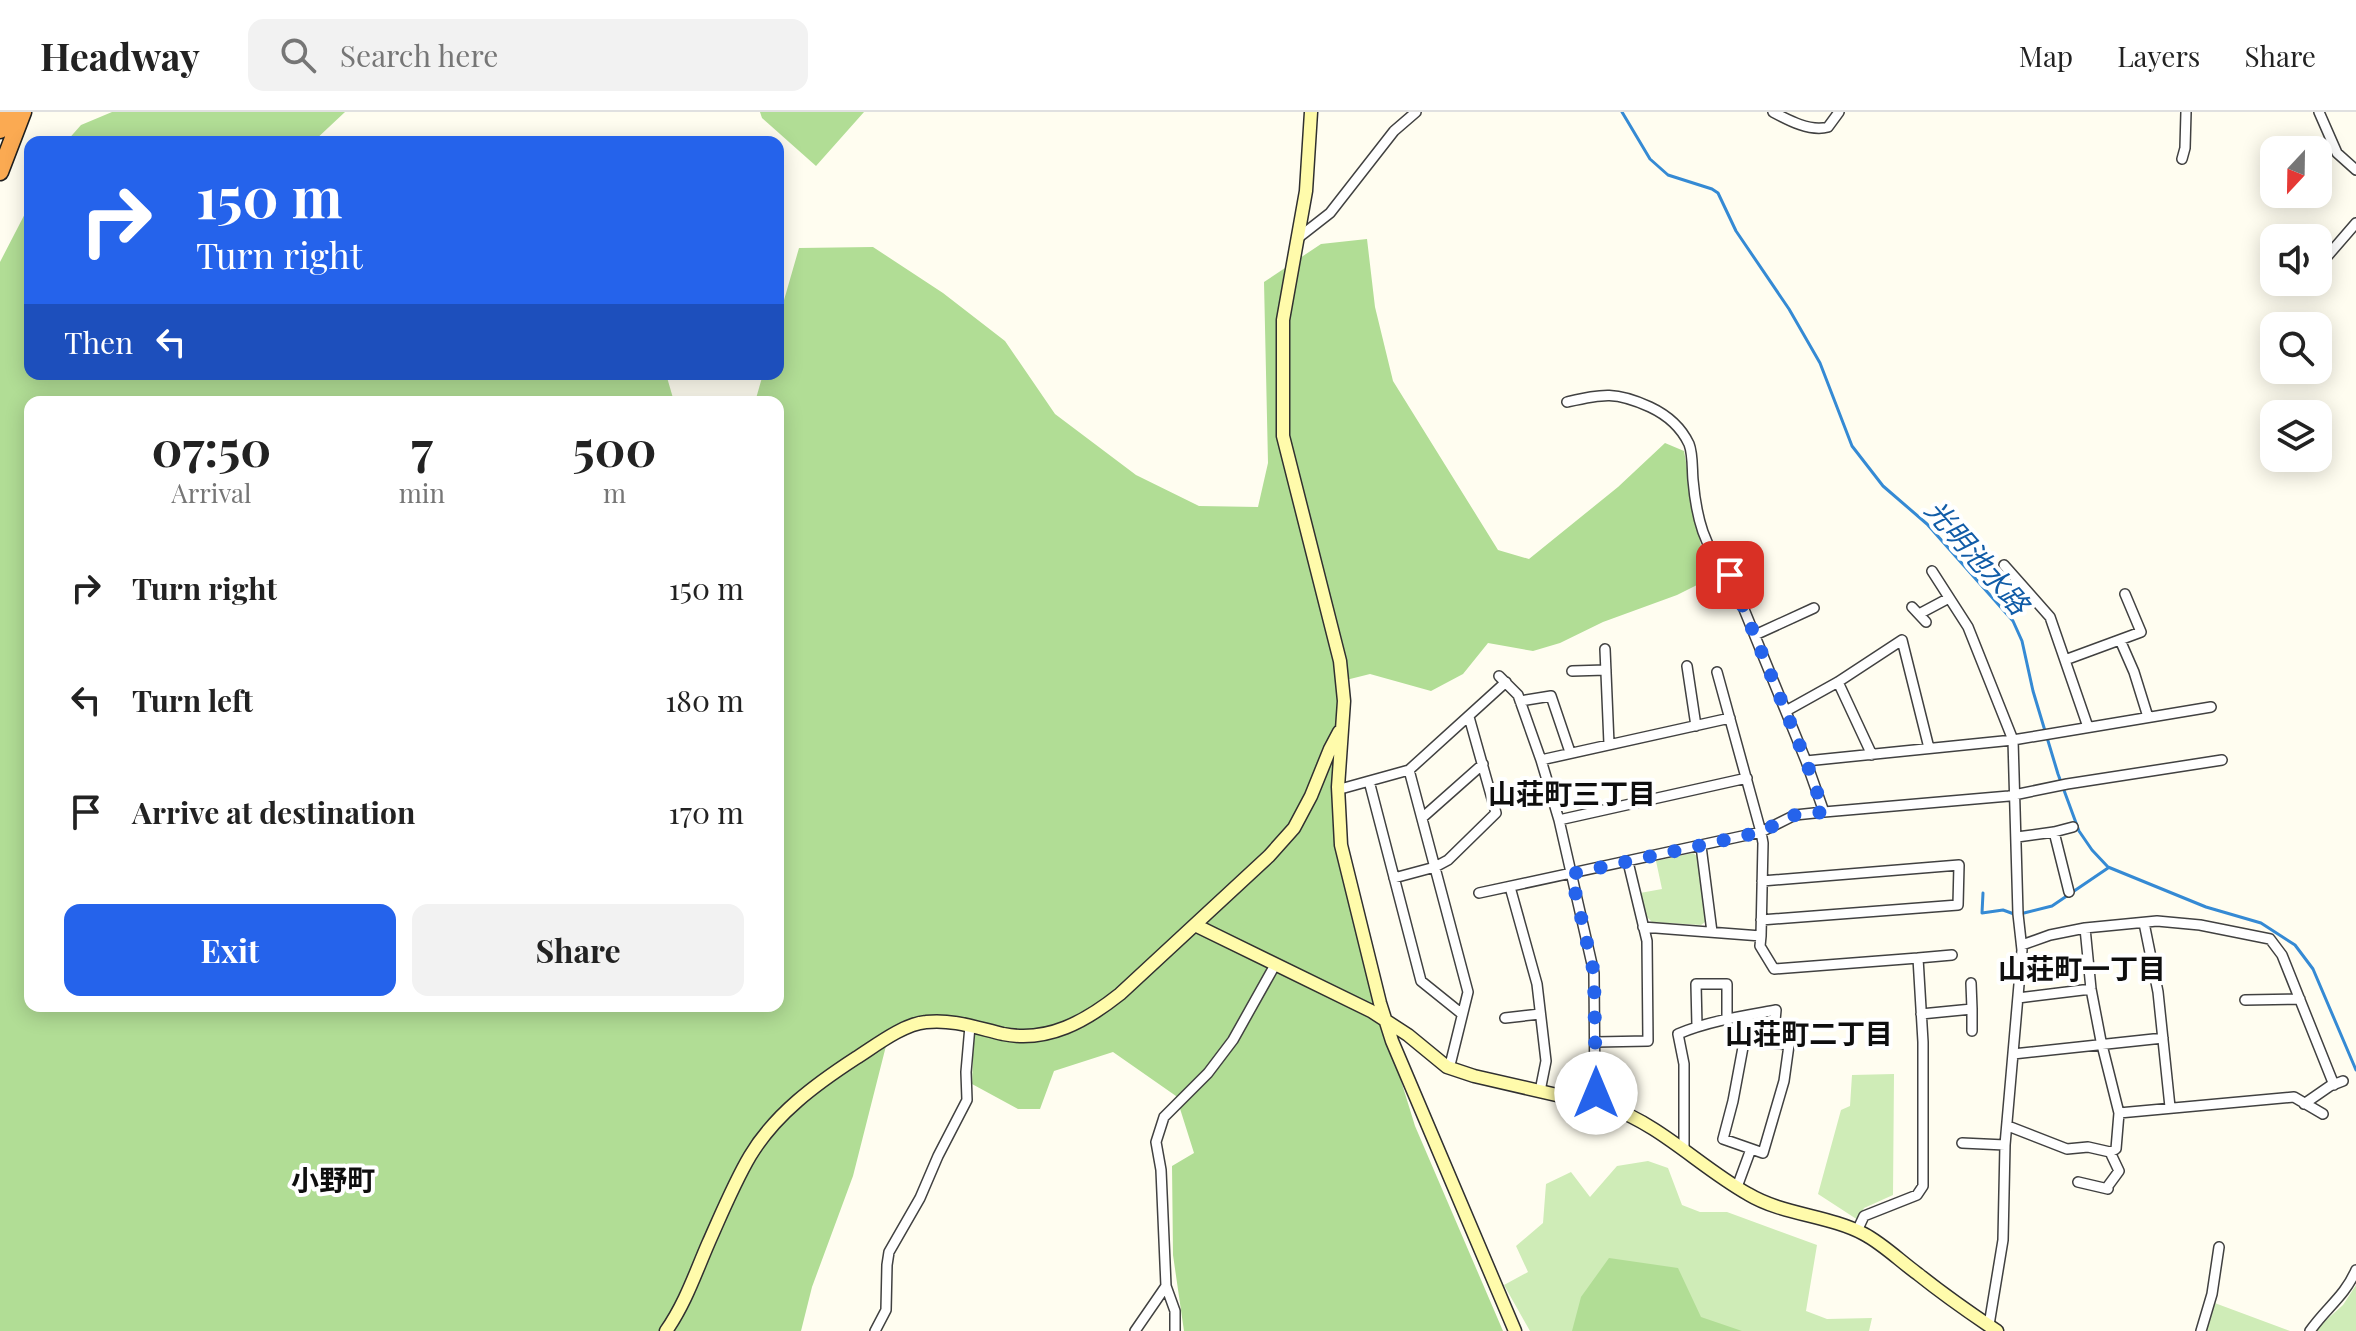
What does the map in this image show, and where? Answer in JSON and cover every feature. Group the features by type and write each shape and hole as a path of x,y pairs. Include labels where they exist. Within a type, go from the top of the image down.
{"highway":[{"path":"0,130 7,112"},
{"path":"0,172 23,112"}],"street":[{"path":"1311,112 1306,191 1283,320 1283,436 1340,661 1344,701 1338,787 1344,863 1384,1019 1397,1056 1515,1331"},
{"path":"1298,238 1330,213 1394,131 1416,112"},
{"path":"1773,112 1791,121 1821,129 1828,127 1839,112"},
{"path":"2182,159 2186,112"},
{"path":"2319,112 2337,153 2356,170"},
{"path":"2332,251 2356,223"},
{"path":"1567,402 1599,395 1622,396 1657,410 1676,424 1690,446 1693,485 1704,538 1715,559 1730,575 1824,812"},
{"path":"2004,565 2050,617 2088,727"},
{"path":"1195,925 1384,1019 1447,1067 1595,1103 1640,1120 1760,1200 1867,1236 1993,1328 2003,1240 2005,1145 2022,945 2018,914 2013,740 1968,627 1932,571"},
{"path":"2065,660 2141,632 2125,594"},
{"path":"1919,614 1949,598"},
{"path":"1755,635 1814,608"},
{"path":"1786,711 1838,682 1902,640 1929,748"},
{"path":"2120,640 2148,717"},
{"path":"1605,649 1609,744"},
{"path":"1687,666 1696,726"},
{"path":"1572,671 1606,670"},
{"path":"1717,672 1761,832 1760,946 1774,969 1952,955"},
{"path":"1338,787 1409,770 1469,717 1503,679 1518,695 1559,820 1594,973 1595,1103"},
{"path":"1838,682 1872,755"},
{"path":"1520,701 1551,696 1570,752"},
{"path":"1806,761 2013,740 2211,707"},
{"path":"1394,878 1435,867 1448,860 1496,813 1469,717"},
{"path":"1541,760 1730,718"},
{"path":"666,1331 681,1310 750,1157 764,1136 797,1100 888,1037 922,1022 954,1022 1008,1035 1046,1034 1073,1026 1097,1012 1269,856 1294,828 1341,729"},
{"path":"1479,893 1761,832 1795,815 2015,795 2222,760"},
{"path":"1422,818 1483,764"},
{"path":"1409,770 1468,992 1447,1067"},
{"path":"1559,820 1747,778"},
{"path":"1369,781 1421,981 1462,1014"},
{"path":"2017,837 2073,827"},
{"path":"2054,832 2069,892"},
{"path":"1701,846 1712,932"},
{"path":"1596,1042 1648,1041 1647,941 1628,862"},
{"path":"1761,920 1958,905 1959,865 1762,881"},
{"path":"1510,887 1537,984 1546,1061 1540,1091"},
{"path":"2022,945 2085,928 2157,921 2200,925 2270,939 2282,955 2338,1083 2304,1104"},
{"path":"2144,923 2158,992 2170,1107"},
{"path":"1643,927 1761,936"},
{"path":"2008,1126 2067,1149 2088,1147 2110,1152 2116,1149 2119,1113 2091,989 2085,928"},
{"path":"1857,1231 1864,1216 1912,1203 1923,1186 1923,1042 1918,958"},
{"path":"1889,960 1889,972"},
{"path":"1175,1331 1175,1311 1166,1286 1161,1170 1156,1142 1164,1117 1208,1073 1233,1040 1275,965"},
{"path":"1814,966 1815,978"},
{"path":"1971,983 1972,1031"},
{"path":"1697,1026 1696,984 1727,984 1727,1020"},
{"path":"2018,998 2091,989"},
{"path":"2251,997 2300,999"},
{"path":"1921,1014 1972,1009"},
{"path":"1684,1151 1684,1064 1678,1034 1697,1026 1749,1015 1776,1010 1773,1043 1789,1045 1784,1081 1763,1153 1723,1139 1749,1015"},
{"path":"1505,1018 1540,1014"},
{"path":"875,1331 886,1310 889,1252 965,1108 970,1026"},
{"path":"2013,1054 2163,1038"},
{"path":"2119,1113 2294,1097 2323,1114"},
{"path":"1962,1143 2005,1145"},
{"path":"1737,1187 1751,1149"},
{"path":"2078,1182 2108,1194 2108,1186 2119,1171 2110,1152"},
{"path":"2201,1331 2212,1294 2219,1247"},
{"path":"2310,1331 2337,1303 2356,1270"},
{"path":"1135,1331 1166,1286"}],"green space":[{"path":"112,112 345,112 319,136 71,136 81,125"},
{"path":"760,112 864,112 816,166 762,118"},
{"path":"24,216 24,380 668,380 672,396 24,396 24,1012 784,1012 784,396 757,396 761,380 784,380 784,300 799,248 873,247 943,293 1005,341 1055,414 1136,475 1199,506 1258,507 1268,463 1264,282 1321,244 1367,239 1375,307 1393,381 1498,550 1529,559 1618,487 1665,443 1684,451 1701,546 1715,576 1677,595 1533,651 1488,643 1463,674 1431,691 1370,674 1338,682 1335,772 1340,858 1371,983 1415,1126 1503,1331 1184,1331 1173,1255 1172,1166 1194,1153 1176,1096 1113,1052 1054,1071 1040,1109 1018,1109 972,1084 974,1027 922,1022 888,1038 853,1176 812,1287 801,1331 0,1331 0,262"},
{"path":"1693,853 1698,857 1705,922 1701,925 1652,922 1646,916 1640,893 1662,889 1656,861"},
{"path":"1894,1074 1893,1195 1864,1208 1858,1220 1818,1194 1841,1110 1850,1106 1852,1075"},
{"path":"1648,1161 1668,1168 1682,1205 1700,1212 1727,1212 1817,1245 1806,1311 1827,1319 1872,1318 1869,1331 1530,1331 1504,1285 1528,1272 1516,1246 1543,1223 1546,1184 1571,1172 1590,1197 1617,1166"},
{"path":"1609,1258 1678,1268 1701,1317 1742,1331 1572,1331 1581,1297"},
{"path":"2356,1285 2356,1331 2314,1331 2343,1305"},
{"path":"2212,1302 2290,1331 2203,1331"}],"waterway":[{"name":"光明池水路","path":"1622,112 1650,159 1668,175 1718,193 1736,231 1789,309 1820,363 1852,446 1883,486 1927,524 2013,621 2022,641 2033,691 2058,774 2079,831 2092,850 2108,867 2206,907 2261,923 2295,945 2313,969 2356,1070"},
{"path":"2024,913 2052,906 2108,868"},
{"path":"1983,893 1982,913 2003,910 2014,914"}],"district":[{"name":"山荘町三丁目","path":"1572,794"},
{"name":"山荘町一丁目","path":"2082,969"},
{"name":"山荘町二丁目","path":"1809,1034"},
{"name":"小野町","path":"333,1180"}],"route":[{"path":"1596,1093 1594,973 1571,874 1761,832 1795,815 1824,812 1730,575"}]}
